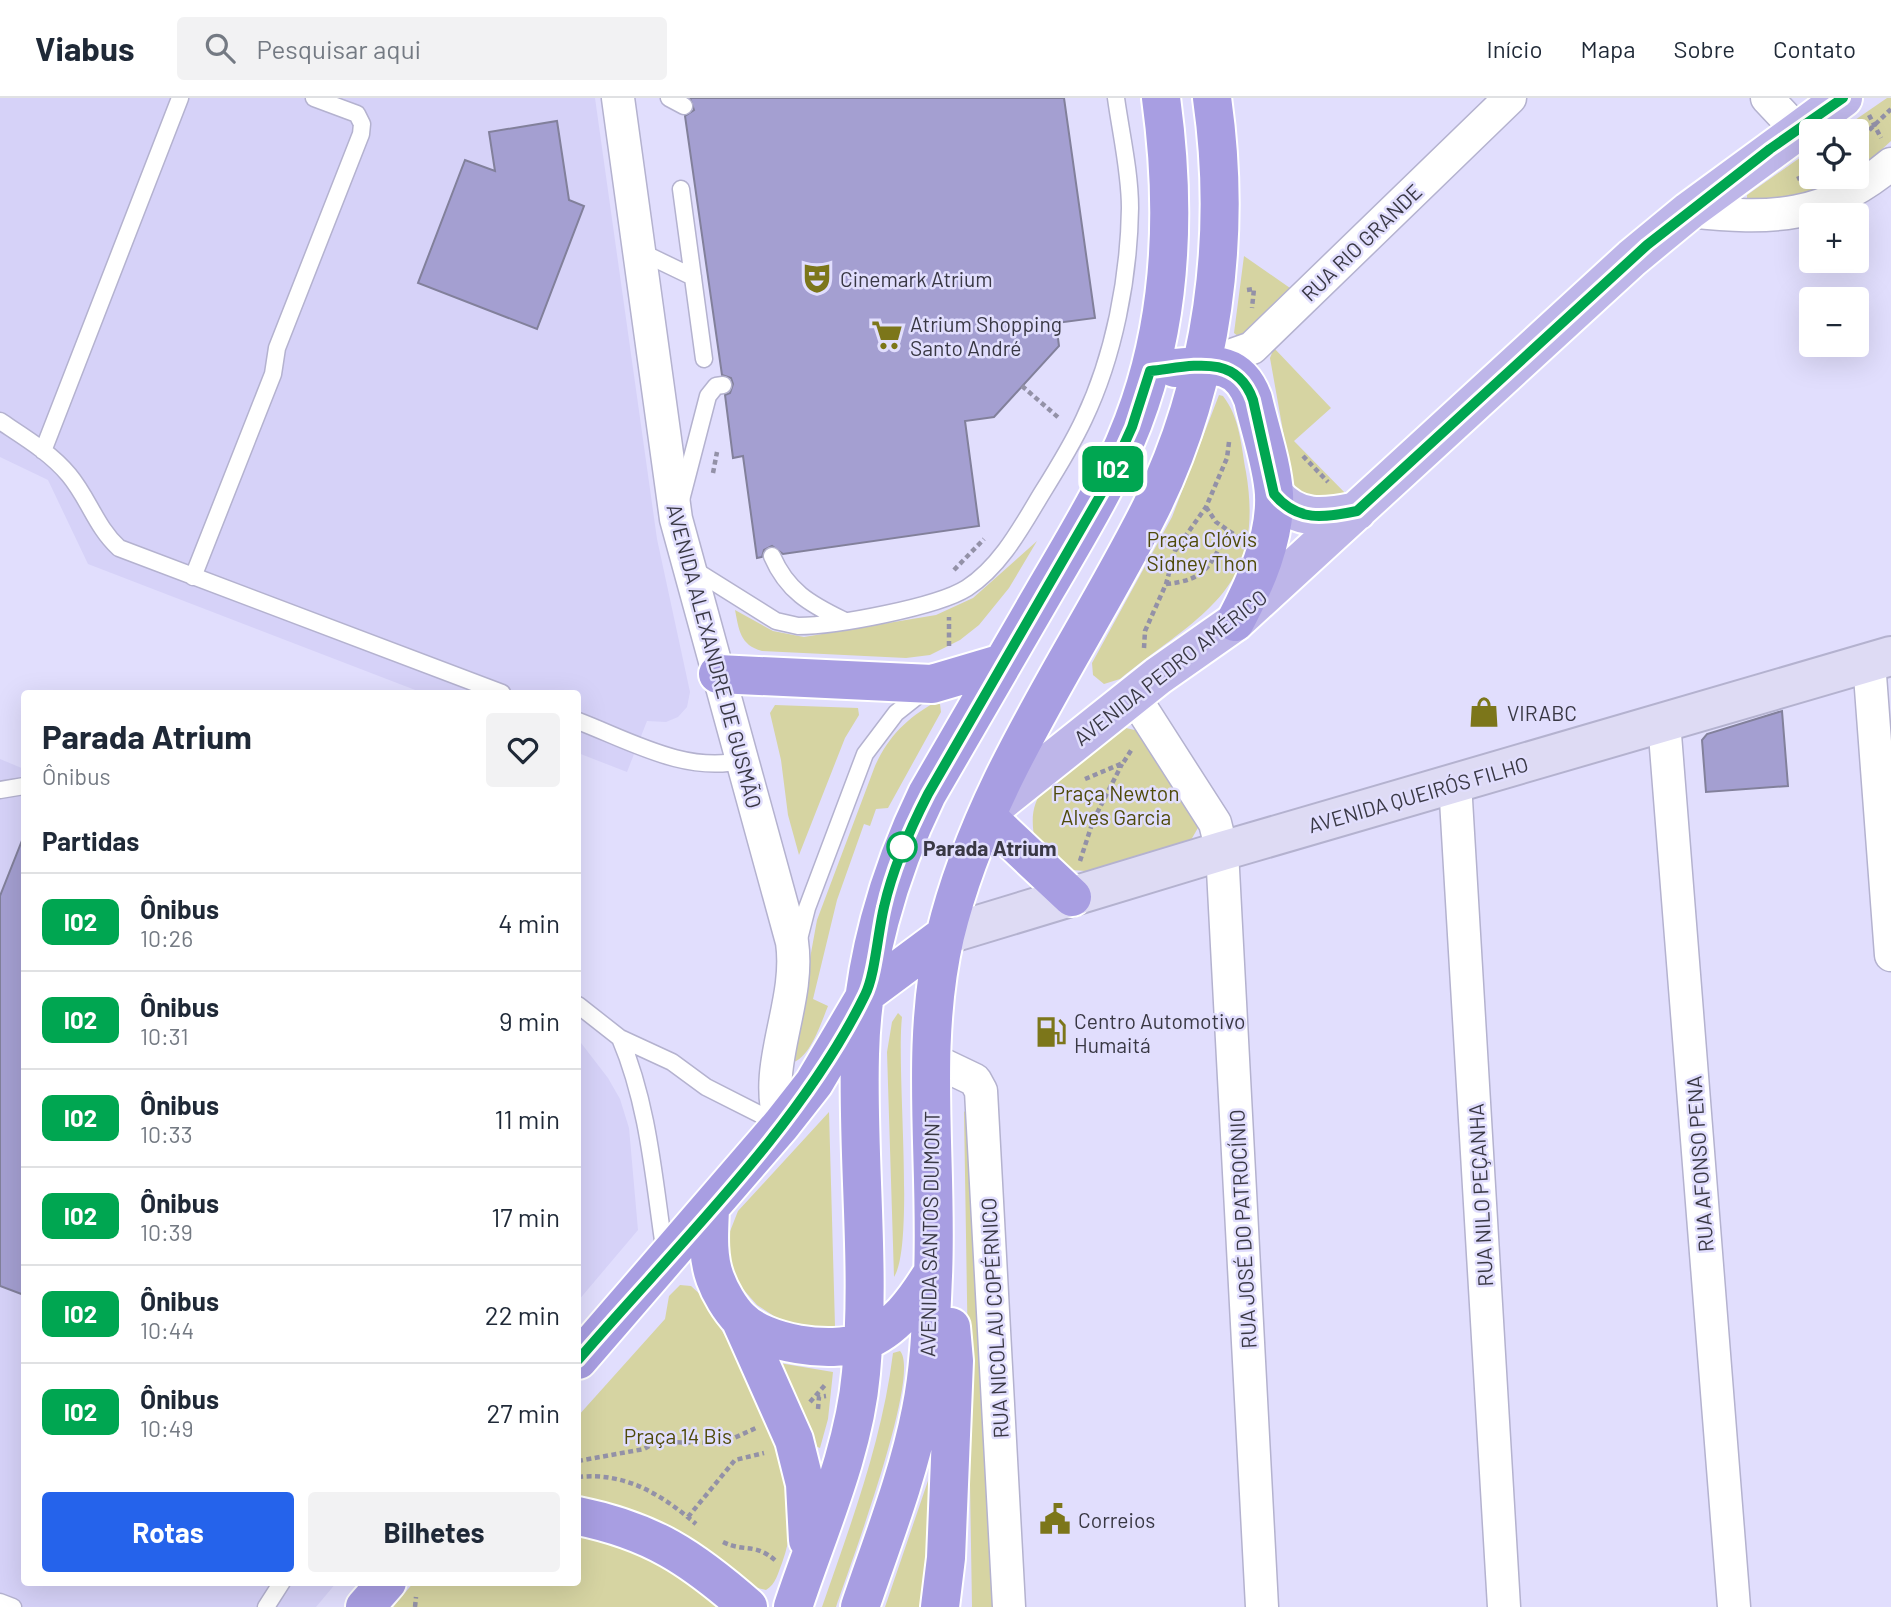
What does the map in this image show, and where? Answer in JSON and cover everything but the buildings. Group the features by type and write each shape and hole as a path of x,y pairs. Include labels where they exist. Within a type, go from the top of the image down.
{"highway":[{"path":"795,1562 851,1430 861,1374 860,1052 867,993 883,909 903,844 928,794 1104,489 1132,427 1150,371 1162,312 1170,236 1168,163 1161,98"},
{"name":"AVENIDA SANTOS DUMONT","path":"860,1607 908,1464 927,1368 933,1272 931,1059 935,995 945,935 988,814 1032,725 1152,506 1182,433 1201,366 1212,312 1221,214 1212,98"},
{"path":"1150,371 1201,366 1226,368 1237,373 1248,385 1274,494 1269,531 1259,571 1235,622"},
{"path":"718,674 940,668 1003,663"},
{"path":"988,814 1074,896"},
{"path":"581,1357 781,1125 814,1083 867,993 945,935"},
{"path":"710,1209 709,1242 715,1279 741,1321 797,1450 805,1484 795,1562 793,1607"},
{"path":"741,1321 773,1337 820,1348 863,1342 903,1314 917,1299 933,1272"},
{"path":"933,1272 949,1314 954,1350 946,1558 940,1607"},
{"path":"581,1517 624,1528 677,1552 702,1567 748,1607"},
{"path":"946,1558 956,1607"},
{"path":"365,1607 383,1586"}],"main road":[{"name":"AVENIDA PEDRO AMÉRICO","path":"988,814 1147,698 1235,622 1632,258 1689,211 1797,130 1855,104"},
{"path":"1274,494 1282,504 1304,516 1334,516 1357,511"},
{"name":"AVENIDA QUEIRÓS FILHO","path":"945,935 1222,851 1880,659"}],"street":[{"name":"AVENIDA ALEXANDRE DE GUSMÃO","path":"618,98 676,519 743,760 794,958 791,999 774,1085 774,1103 781,1125"},
{"name":"RUA RIO GRANDE","path":"1201,366 1252,348 1510,98"},
{"path":"1767,98 1797,130"},
{"path":"1689,211 1732,216 1793,214 1840,199 1864,186 1888,155"},
{"path":"1880,659 1891,955"},
{"path":"1147,698 1214,823 1222,851"},
{"name":"RUA AFONSO PENA","path":"1664,722 1734,1607"},
{"name":"RUA NILO PEÇANHA","path":"1455,783 1504,1607"},
{"name":"RUA JOSÉ DO PATROCÍNIO","path":"1222,851 1262,1607"},
{"name":"RUA NICOLAU COPÉRNICO","path":"931,1059 975,1080 981,1091 1009,1607"}],"lane":[{"path":"43,451 180,98"},
{"path":"193,577 273,374 277,348 361,134 362,124 357,114 314,98"},
{"path":"357,114 363,98"},
{"path":"669,98 684,106"},
{"path":"687,564 776,621 807,626 950,597 989,569 1023,526 1084,419 1106,361 1116,316 1129,227 1129,188 1116,98"},
{"path":"681,189 704,359"},
{"path":"639,251 693,277"},
{"path":"676,519 708,396 716,386 723,385"},
{"path":"0,421 43,451 70,476 106,536 119,548 494,690"},
{"path":"772,556 779,572 798,596 843,620"},
{"path":"794,958 807,908 865,754 896,713 940,668"},
{"path":"581,722 700,764 721,766 743,760"},
{"path":"0,790 21,786"},
{"path":"581,1007 620,1038 672,1062 706,1087 781,1125"},
{"path":"620,1038 631,1064 643,1108 666,1258"},
{"path":"266,1607 279,1586"},
{"path":"0,1602 13,1607"}],"path":[{"path":"1855,104 1873,124 1888,155"},
{"path":"1869,128 1891,109"},
{"path":"1022,386 1060,419"},
{"path":"1055,432 1066,408"},
{"path":"1074,896 1086,837 1123,763 1147,698 1144,637 1166,584 1175,551 1206,507 1227,457 1228,431"},
{"path":"1299,452 1357,511"},
{"path":"1166,584 1198,578 1215,557 1227,533"},
{"path":"940,668 951,577 956,566 986,537"},
{"path":"1080,782 1123,763"},
{"path":"803,1409 821,1388 832,1382"},
{"path":"581,1460 644,1448 656,1442 723,1443 761,1426"},
{"path":"688,1517 735,1460 769,1451"},
{"path":"581,1477 612,1478 648,1488 701,1528"},
{"path":"718,1539 735,1547 763,1550 795,1562"}],"shaded area":[{"path":"0,98 595,98 657,539 690,692 687,707 678,717 666,722 647,721 627,772 581,754 581,690 415,690 88,564 48,480 0,457"},
{"path":"0,759 21,768 21,1586 334,1586 316,1607 0,1607"},
{"path":"581,1043 608,1078 620,1099 629,1128 638,1230 581,1297"}],"green space":[{"path":"1891,98 1891,141 1869,161 1869,119 1856,119"},
{"path":"1799,158 1799,189 1822,189 1799,199 1747,203 1747,195"},
{"path":"1244,256 1290,288 1252,331 1239,337 1234,333"},
{"path":"1274,348 1331,408 1294,441 1349,497 1319,507 1293,487 1270,358"},
{"name":"Praça Clóvis Sidney Thon","path":"1219,395 1229,404 1236,423 1246,472 1250,512 1246,545 1236,573 1220,596 1200,616 1120,679 1104,684 1093,675 1092,663 1172,517"},
{"path":"1037,541 1009,588 979,625 960,640 930,655 906,658 762,651 749,645 740,630 735,610 773,631 804,637 936,615 973,598"},
{"path":"934,703 940,704 941,712 888,808 876,809 870,826 864,824 837,900 813,999 828,1006 809,1048 798,1060 791,1063 817,920 875,766 899,729"},
{"path":"775,705 858,708 859,715 845,738 799,855 788,815 781,760 770,713"},
{"name":"Praça Newton Alves Garcia","path":"1126,728 1139,731 1199,826 1191,840 1086,871 1071,870 1035,842 1033,819 1037,799 1046,785"},
{"path":"898,1013 902,1017 904,1195 900,1259 894,1277 887,1052 892,1022"},
{"path":"974,1102 996,1607 972,1607 964,1112"},
{"path":"829,1112 835,1326 834,1329 805,1330 780,1320 757,1305 734,1279 727,1239 738,1211"},
{"name":"Praça 14 Bis","path":"680,1285 691,1286 703,1297 755,1391 771,1424 783,1459 790,1494 790,1529 778,1574 766,1590 753,1587 618,1508 581,1497 581,1413 665,1319 669,1296"},
{"path":"900,1351 904,1367 901,1396 881,1474 836,1607 822,1607 873,1450 893,1353"},
{"path":"779,1363 833,1372 828,1419 820,1448 815,1446"},
{"path":"931,1472 930,1607 885,1607"},
{"path":"581,1534 633,1550 687,1580 726,1607 393,1607 411,1586 581,1586"}],"bus line":[{"name":"I02","path":"581,1357 781,1125 814,1083 867,993 883,909 903,844 928,794 1104,489 1132,427 1150,371 1218,366 1237,373 1248,385 1274,494 1282,504 1304,516 1334,516 1357,511 1647,245 1770,149 1843,98"}],"place":[{"name":"Cinemark Atrium","path":"817,278"},
{"name":"Atrium Shopping Santo André","path":"887,335"},
{"name":"VIRABC","path":"1484,712"},
{"name":"Parada Atrium","path":"902,847"},
{"name":"Centro Automotivo Humaitá","path":"1051,1032"},
{"name":"Correios","path":"1055,1519"}]}
